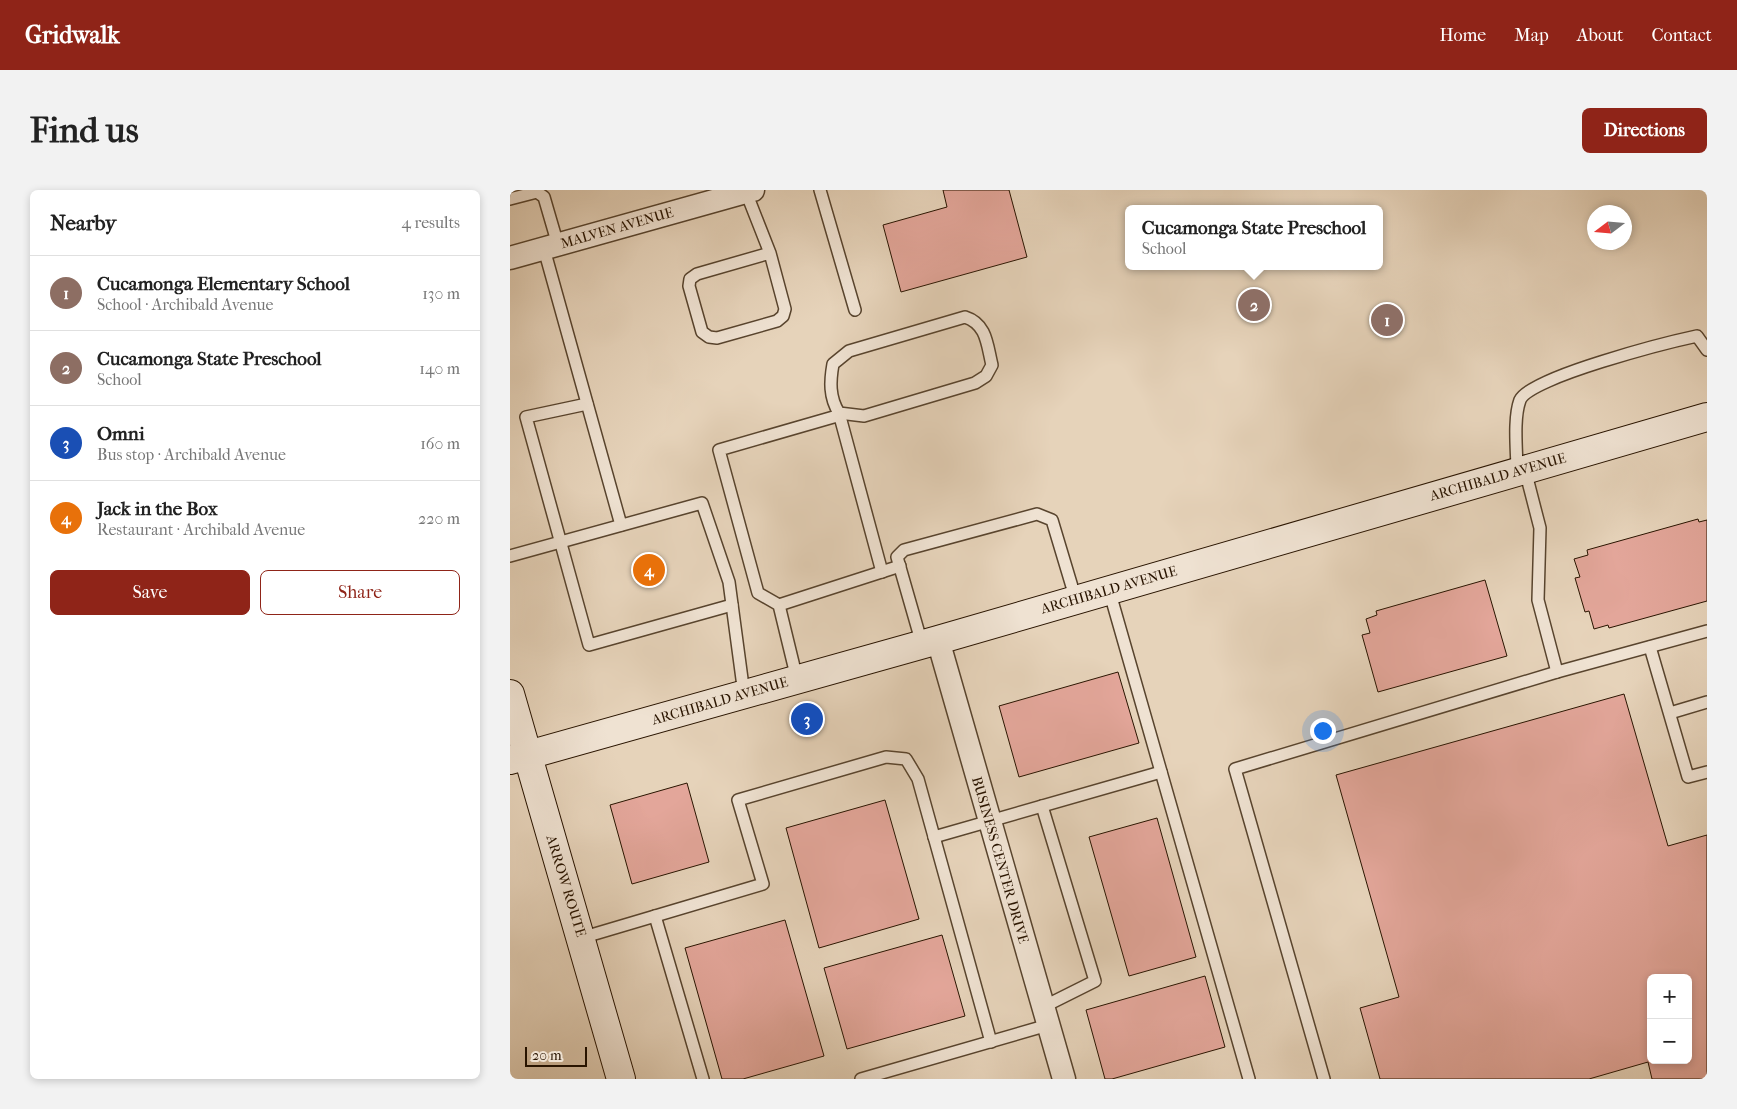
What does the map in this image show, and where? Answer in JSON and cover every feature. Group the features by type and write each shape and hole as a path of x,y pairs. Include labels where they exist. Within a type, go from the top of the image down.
{"main road":[{"name":"ARCHIBALD AVENUE","path":"518,757 930,642 1707,417"},
{"name":"ARROW ROUTE","path":"510,694 518,757 581,938 620,1079"}],"street":[{"name":"MALVEN AVENUE","path":"510,258 741,192"},
{"name":"BUSINESS CENTER DRIVE","path":"930,642 989,822 1064,1079"}],"lane":[{"path":"820,190 856,310"},
{"path":"510,199 537,192 544,197 551,247 587,404 621,525"},
{"path":"741,192 770,253 785,309 777,321 717,338 709,337 702,332 689,286 690,279 697,274 770,253"},
{"path":"838,413 864,416 976,383 986,376 992,365 982,328 974,320 965,317 850,351 833,364 829,384 834,407 838,413 882,572"},
{"path":"1558,672 1538,600 1540,528 1521,471 1517,418 1521,399 1528,391 1559,376 1672,342 1697,336 1707,350"},
{"path":"587,404 526,417 588,645 732,605"},
{"path":"797,679 779,605 758,593 719,450 837,416 838,413"},
{"path":"510,556 702,503 729,582 744,694"},
{"path":"930,642 897,557 904,550 1037,514 1052,520 1076,600"},
{"path":"779,605 900,566"},
{"path":"1109,590 1247,1079"},
{"path":"1324,1079 1235,769 1558,672 1707,631"},
{"path":"1650,647 1688,777 1707,772"},
{"path":"1670,713 1707,702"},
{"path":"581,938 763,884 738,800 886,757 906,759 918,779 990,1042"},
{"path":"934,837 1161,772"},
{"path":"861,1079 990,1042 1046,1016 1095,981 1042,806"},
{"path":"655,916 703,1079"}],"building":[{"path":"943,190 1009,190 1027,257 901,292 883,225 947,207"},
{"path":"1698,519 1699,522 1707,520 1707,601 1609,628 1608,625 1594,629 1589,611 1585,612 1575,578 1580,577 1574,559 1588,555 1587,550"},
{"path":"1485,580 1507,656 1378,692 1362,635 1370,633 1366,619 1377,615 1376,611"},
{"path":"1118,672 1139,743 1019,777 999,706"},
{"path":"1624,694 1668,846 1707,835 1707,1079 1652,1079 1648,1064 1692,1064 1692,974 1647,974 1647,1062 1589,1079 1380,1079 1360,1008 1399,997 1336,775"},
{"path":"687,783 709,862 632,884 610,805"},
{"path":"885,800 919,919 819,948 786,828"},
{"path":"1157,818 1196,957 1129,976 1089,837"},
{"path":"785,920 824,1056 743,1079 722,1079 685,948"},
{"path":"942,935 965,1016 847,1049 824,968"},
{"path":"1205,976 1225,1047 1112,1079 1105,1079 1086,1010"}],"place":[{"name":"Cucamonga State Preschool","path":"1254,305"},
{"name":"Cucamonga Elementary School","path":"1387,320"},
{"name":"Jack in the Box","path":"649,570"},
{"name":"Omni","path":"807,719"}]}
